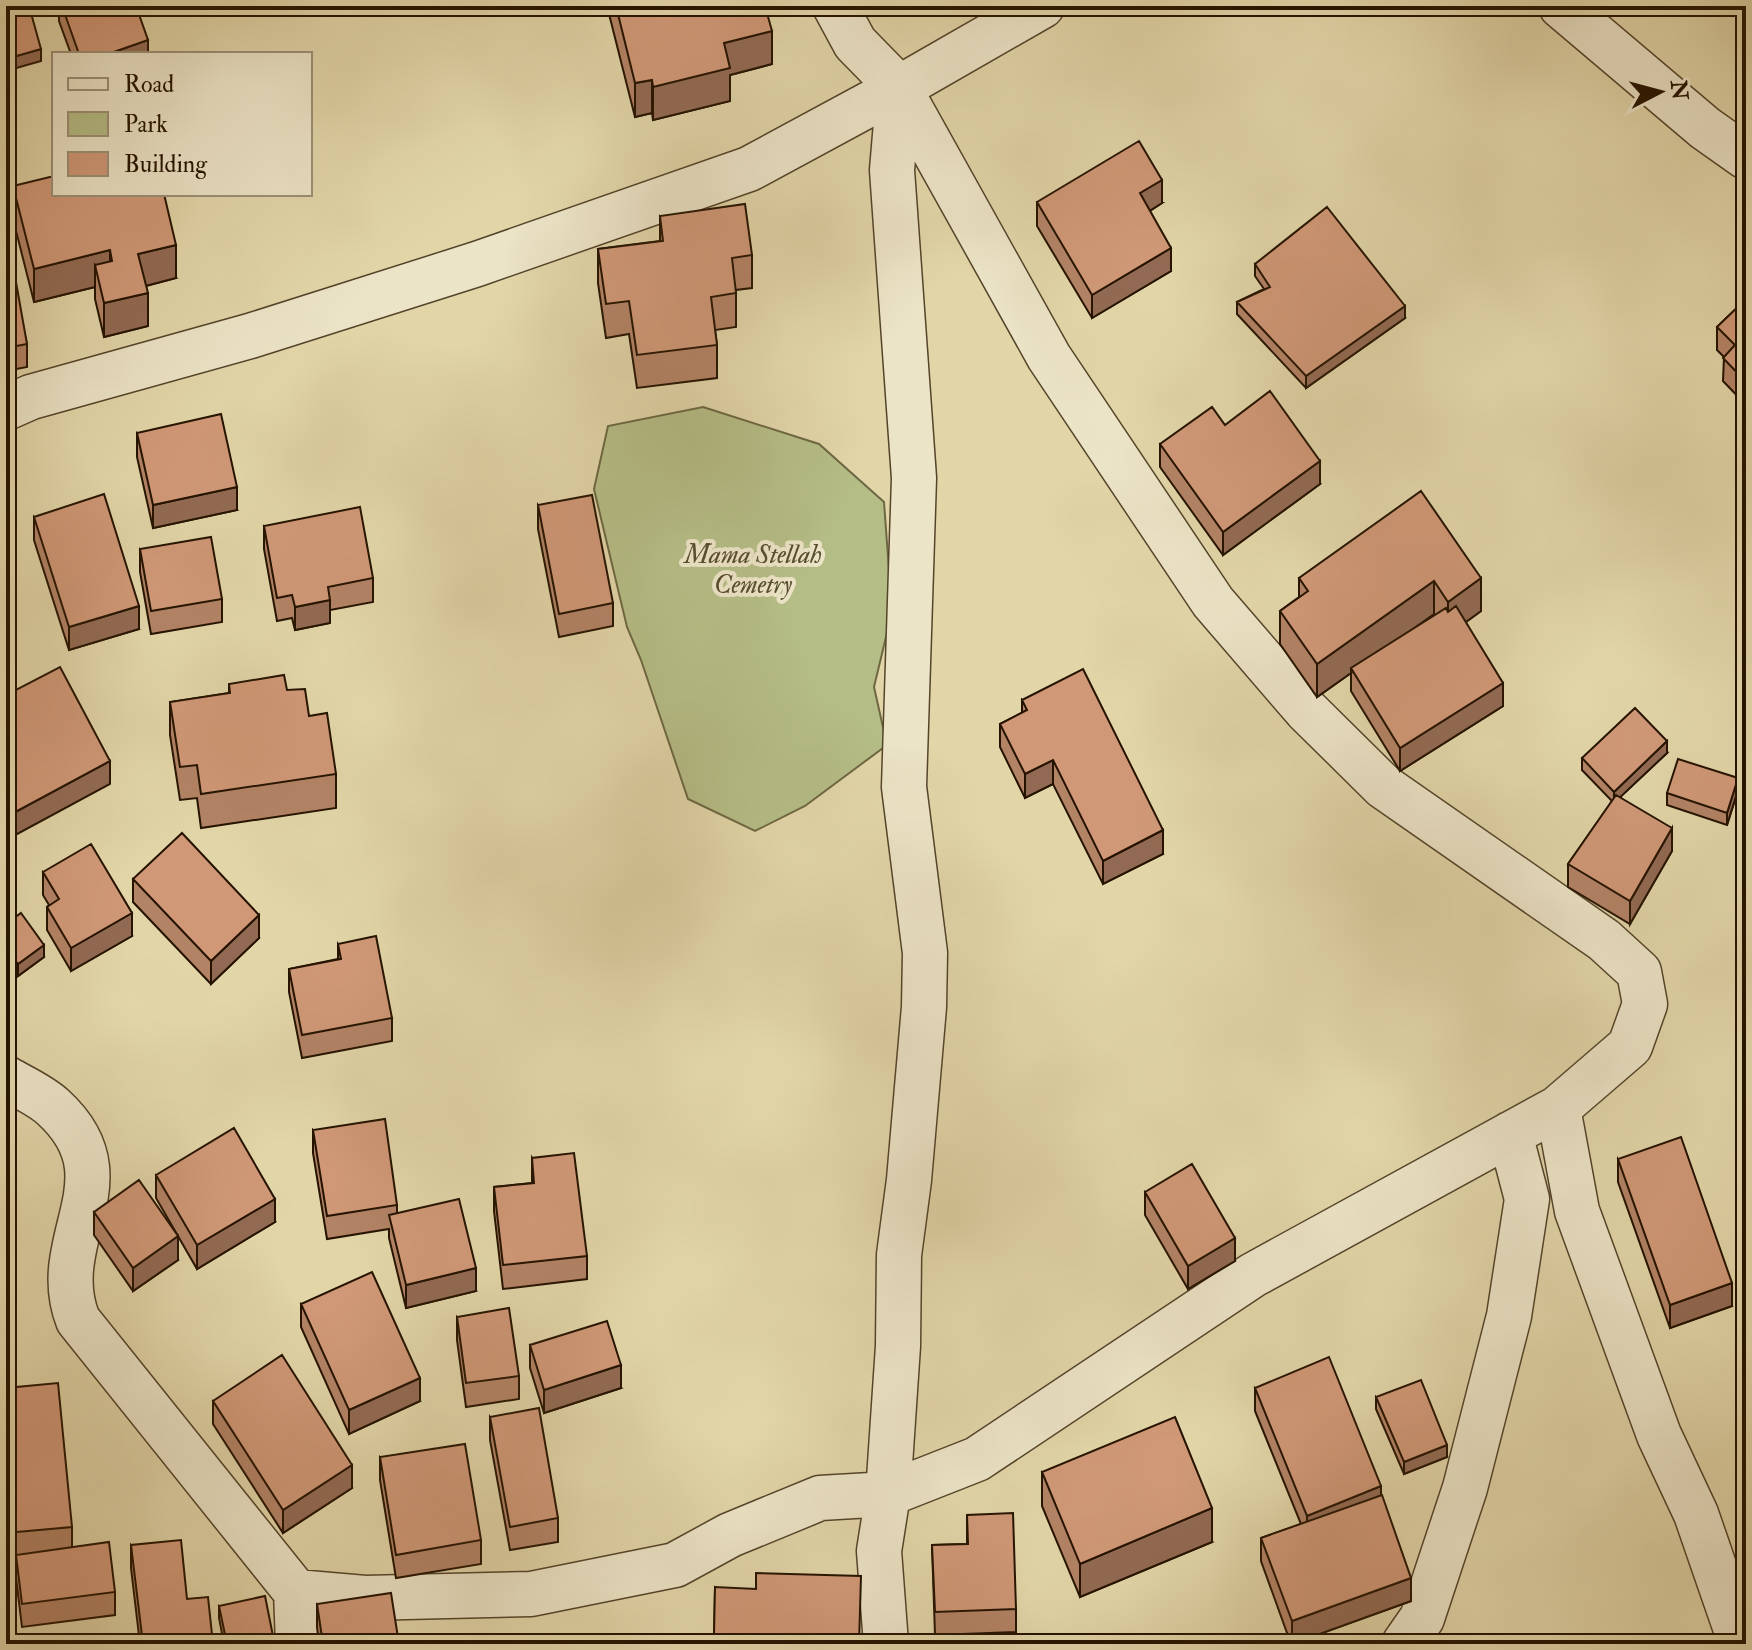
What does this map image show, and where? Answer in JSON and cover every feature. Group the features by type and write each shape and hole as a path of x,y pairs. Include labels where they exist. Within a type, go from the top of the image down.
{"street":[{"path":"296,1592 365,1598 531,1594 675,1565 730,1535 820,1498 888,1494 977,1459 1253,1275 1558,1108 1630,1046 1645,1004 1639,972 1604,940 1384,787 1306,710 1213,602 1049,357 899,88 855,43 835,6"},
{"path":"6,408 31,397 250,336 477,264 749,169 1042,6"},
{"path":"1561,6 1705,128 1746,157"},
{"path":"886,1644 879,1551 888,1494 898,1346 899,1255 909,1180 924,1007 925,953 904,787 914,478 892,170 899,88"},
{"path":"1705,128 1746,115"},
{"path":"6,1078 52,1106 73,1130 84,1149 90,1180 72,1253 70,1281 73,1308 78,1320 296,1592 298,1644"},
{"path":"1558,1108 1577,1211 1659,1435 1696,1514 1742,1643"},
{"path":"1404,1644 1422,1618 1465,1488 1509,1316 1527,1199 1510,1134"}],"green space":[{"name":"Mama Stellah Cemetry","path":"703,407 819,444 884,502 892,612 874,687 887,745 805,806 755,831 688,799 627,627 594,489 608,426"}],"building":[{"path":"29,6 41,49 6,59 6,11"},
{"path":"62,6 136,6 148,40 114,52 78,52"},
{"path":"616,6 765,6 772,31 724,43 730,68 653,87 652,80 635,83"},
{"path":"1139,141 1162,180 1140,193 1171,248 1092,295 1037,202"},
{"path":"52,176 52,196 164,196 176,245 138,254 148,293 104,303 95,265 112,261 110,250 34,269 13,186"},
{"path":"745,204 752,255 732,258 736,293 711,297 717,345 637,355 629,301 606,304 598,249 663,241 660,216"},
{"path":"1327,207 1405,306 1306,376 1237,302 1270,287 1255,264"},
{"path":"11,254 27,344 6,348 6,255"},
{"path":"1746,299 1746,382 1723,358 1735,345 1717,327"},
{"path":"1270,391 1320,461 1223,532 1160,444 1212,407 1225,425"},
{"path":"221,414 237,487 153,505 137,433"},
{"path":"1421,491 1481,578 1448,602 1434,581 1317,664 1280,611 1308,591 1299,578"},
{"path":"104,494 139,606 69,627 34,517"},
{"path":"592,495 613,603 559,614 538,505"},
{"path":"360,507 373,578 328,587 330,600 295,607 292,595 277,598 264,526"},
{"path":"211,537 222,599 151,611 140,549"},
{"path":"1456,606 1503,683 1400,748 1351,668 1446,608 1448,612"},
{"path":"60,667 110,761 6,817 6,695"},
{"path":"1083,669 1163,830 1103,861 1053,760 1025,774 1000,724 1027,710 1022,700"},
{"path":"284,675 287,690 305,689 309,716 327,713 336,774 201,794 197,765 180,767 170,702 230,693 229,684"},
{"path":"1635,708 1667,741 1614,792 1582,758"},
{"path":"1678,759 1738,778 1727,813 1667,793"},
{"path":"1616,795 1672,828 1630,901 1568,864"},
{"path":"182,833 259,915 211,961 133,879"},
{"path":"91,844 132,913 71,948 47,907 59,899 43,872"},
{"path":"21,913 44,945 18,964 6,948 6,924"},
{"path":"376,936 392,1018 302,1035 289,969 341,959 338,944"},
{"path":"385,1119 397,1205 327,1216 313,1130"},
{"path":"234,1128 275,1199 197,1245 156,1175"},
{"path":"1681,1137 1732,1283 1670,1305 1618,1159"},
{"path":"574,1153 587,1256 503,1265 494,1187 534,1183 532,1158"},
{"path":"1192,1164 1235,1238 1188,1266 1145,1192"},
{"path":"139,1180 178,1236 133,1268 94,1212"},
{"path":"459,1199 476,1268 406,1285 389,1215"},
{"path":"372,1272 420,1378 349,1410 301,1304"},
{"path":"509,1308 519,1376 466,1383 457,1317"},
{"path":"607,1321 621,1365 544,1390 530,1345"},
{"path":"282,1355 352,1465 283,1510 213,1401"},
{"path":"1329,1357 1381,1486 1307,1516 1255,1388"},
{"path":"1421,1380 1447,1445 1404,1462 1376,1397"},
{"path":"58,1383 72,1527 6,1533 6,1388"},
{"path":"539,1408 558,1518 510,1527 490,1417"},
{"path":"1175,1417 1212,1508 1080,1564 1042,1472"},
{"path":"465,1444 481,1540 396,1555 380,1457"},
{"path":"1382,1495 1411,1578 1292,1621 1261,1538"},
{"path":"1013,1513 1016,1609 935,1612 932,1545 968,1544 967,1515"},
{"path":"181,1540 187,1599 208,1597 213,1644 143,1644 131,1545"},
{"path":"109,1542 115,1592 22,1604 16,1555"},
{"path":"756,1573 861,1576 859,1644 731,1644 731,1634 714,1634 715,1587 756,1589"},
{"path":"391,1593 399,1644 323,1644 317,1604"},
{"path":"265,1596 273,1636 227,1644 219,1606"},
{"path":"545,1639 546,1644 524,1644"}]}
